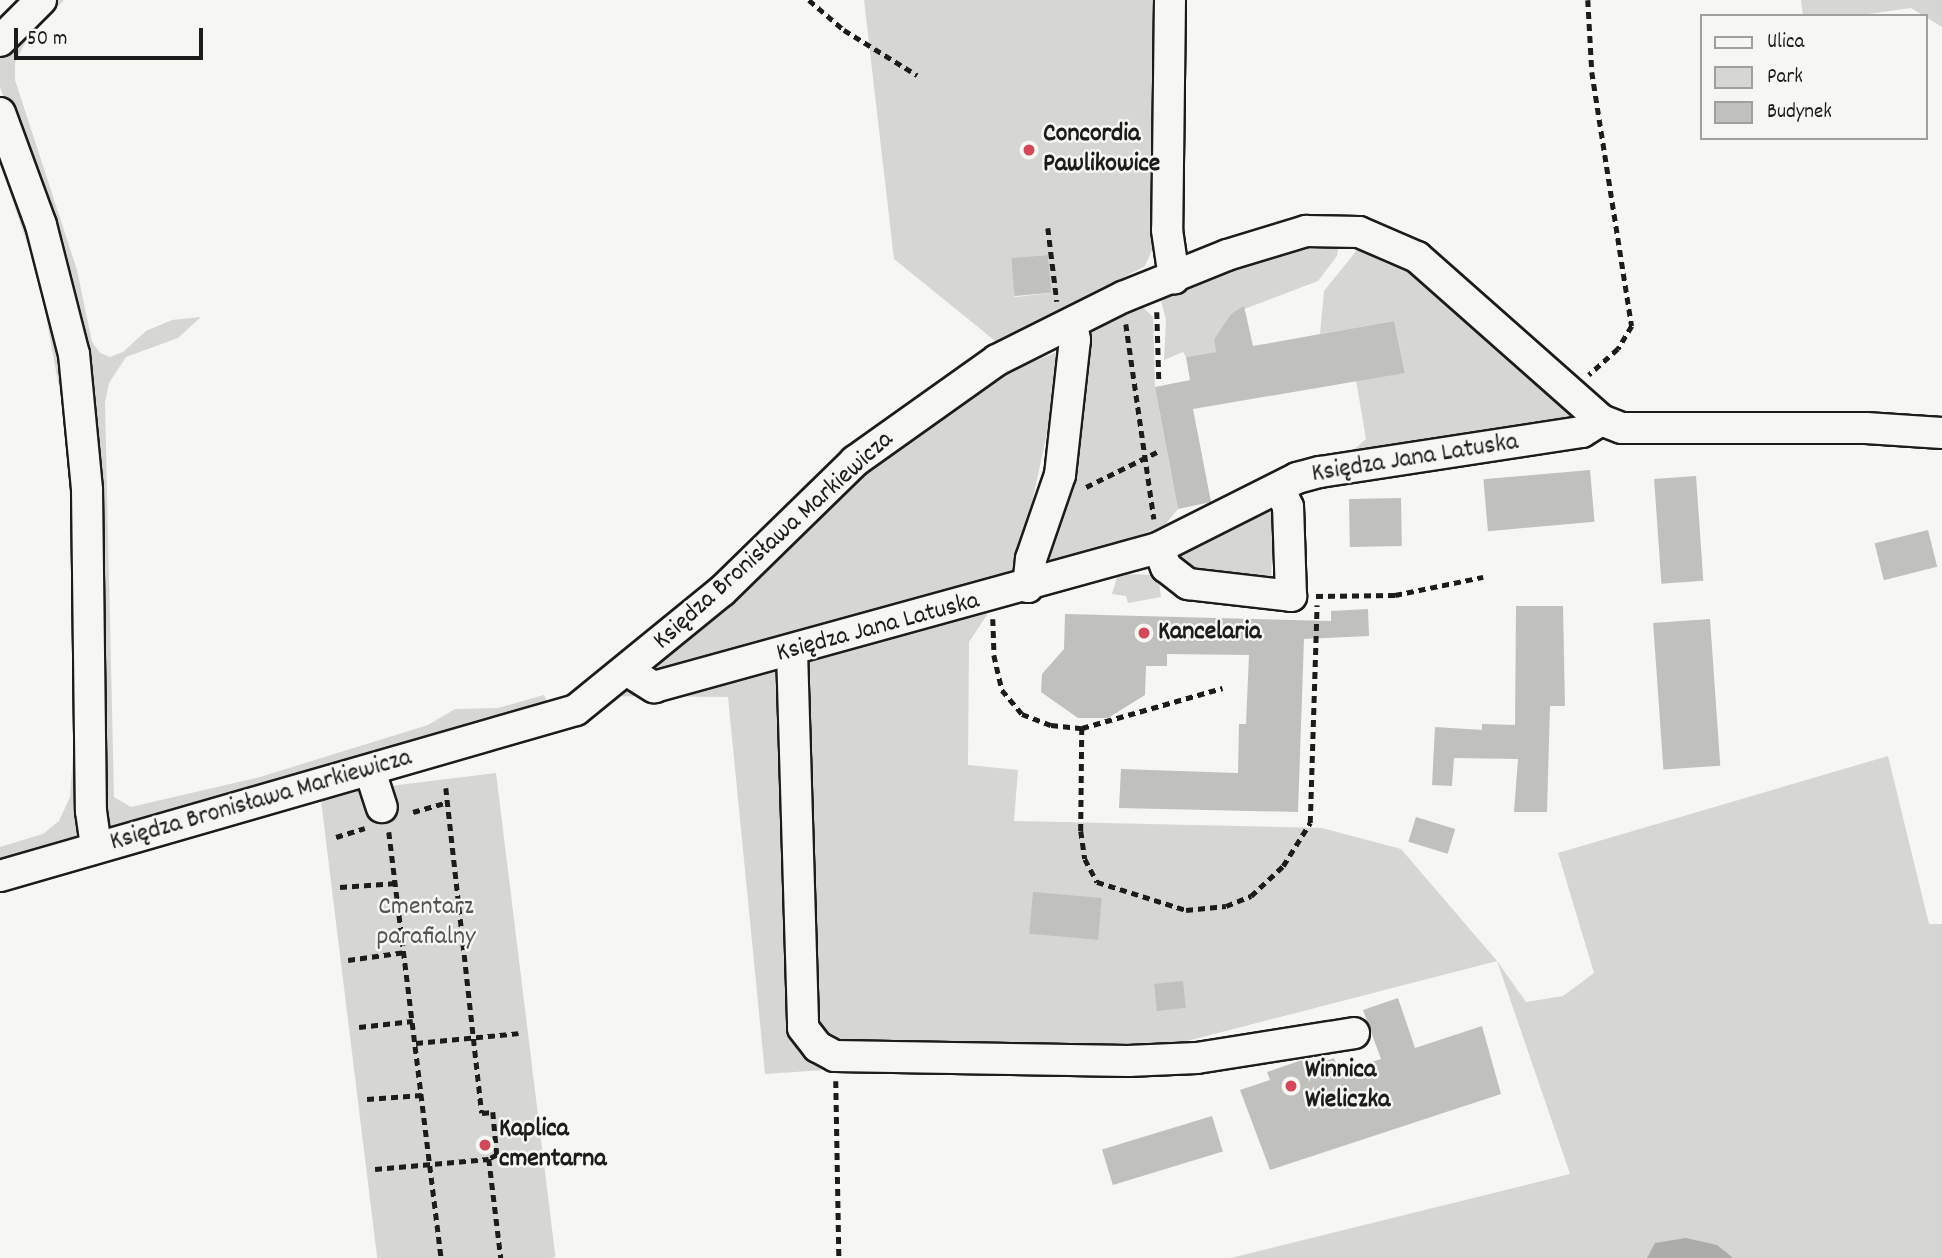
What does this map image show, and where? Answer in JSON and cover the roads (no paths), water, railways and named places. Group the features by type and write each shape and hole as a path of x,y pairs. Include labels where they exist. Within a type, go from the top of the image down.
{"street":[{"path":"0,41 41,0"},
{"path":"1148,288 1167,230 1170,0"},
{"path":"0,113 41,225 74,354 87,490 91,811 96,847"},
{"name":"Księdza Bronisława Markiewicza","path":"0,876 576,710 628,671 722,591 855,461 997,360 1072,323 1227,254 1307,231 1359,232 1418,257 1601,420"},
{"path":"1028,587 1031,559 1060,475 1075,340 1072,323"},
{"path":"1601,420 1622,428 1866,428 1942,433"},
{"name":"Księdza Jana Latuska","path":"628,671 654,687 992,597 1158,548 1320,472 1582,432 1601,420"},
{"path":"1158,548 1166,568 1188,584 1304,596 1288,507 1280,489"},
{"path":"792,651 803,1028 818,1047 835,1056 1128,1061 1198,1058 1354,1033"},
{"path":"370,771 384,815"}],"place":[{"name":"Concordia Pawlikowice","path":"1029,150"},
{"name":"Kancelaria","path":"1144,633"},
{"name":"Winnica Wieliczka","path":"1291,1086"},
{"name":"Kaplica cmentarna","path":"485,1145"}],"park label":[{"name":"Cmentarz parafialny","path":"426,923"}]}
